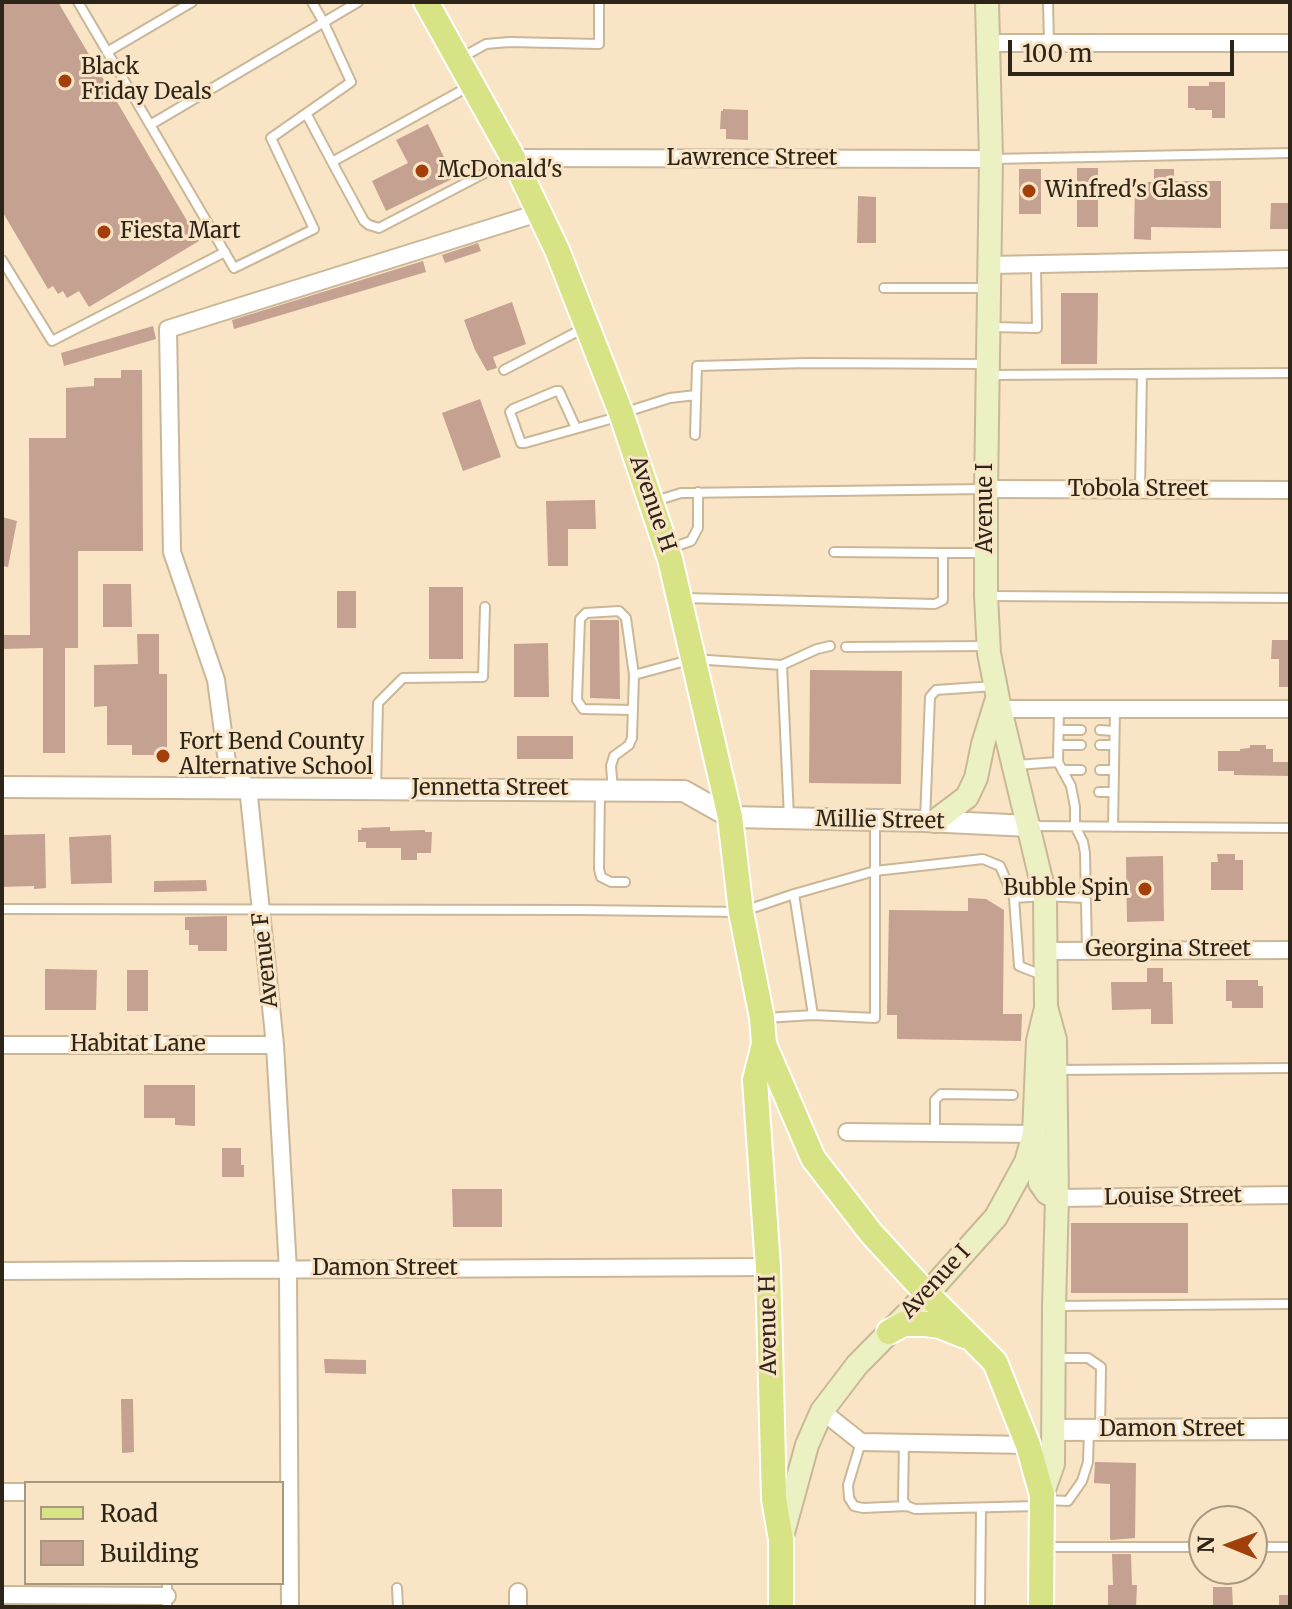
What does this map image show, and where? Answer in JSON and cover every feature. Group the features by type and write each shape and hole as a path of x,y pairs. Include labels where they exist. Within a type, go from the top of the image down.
{"main road":[{"name":"Avenue H","path":"426,2 513,158 557,250 621,414 667,549 730,817 741,912 762,1018 764,1044 755,1080 768,1267 774,1499 781,1540 781,1607"},
{"name":"Avenue I","path":"781,1540 807,1445 822,1411 857,1365 927,1294 996,1217 1026,1162 1034,1134 1038,1041 1046,1007 1045,896 998,698 989,646 986,596 991,159 987,2"},
{"path":"930,821 967,797 976,778 998,698"},
{"name":"Avenue I","path":"1041,1607 1041,1500 1053,1464 1057,1198 1055,1040 1046,1007"},
{"name":"Avenue H","path":"764,1044 813,1158 871,1233 995,1362 1028,1445 1041,1500"},
{"path":"1034,1134 1039,1155 1040,1183 1047,1193 1057,1198"},
{"path":"889,1332 904,1324 940,1326 977,1344"}],"street":[{"path":"988,43 1290,43"},
{"name":"Lawrence Street","path":"513,158 991,159"},
{"name":"Avenue F","path":"290,1607 286,1490 288,1270 275,1045 248,787 228,769 216,680 172,552 168,329 538,213"},
{"path":"990,265 1290,259"},
{"name":"Tobola Street","path":"986,489 1290,490"},
{"path":"998,698 1059,709 1290,709"},
{"name":"Jennetta Street","path":"2,787 684,791 730,817"},
{"name":"Millie Street","path":"730,817 1030,826"},
{"name":"Georgina Street","path":"1046,951 1290,950"},
{"name":"Habitat Lane","path":"2,1045 275,1045"},
{"path":"847,1132 1034,1134"},
{"name":"Louise Street","path":"1057,1198 1290,1195"},
{"name":"Damon Street","path":"2,1271 768,1267"},
{"path":"822,1411 861,1442 1028,1445"},
{"name":"Damon Street","path":"1054,1430 1290,1429"},
{"path":"2,1492 24,1492"},
{"path":"2,1595 167,1595"}],"lane":[{"path":"78,2 234,268 314,229 271,138 351,82 312,2"},
{"path":"107,52 192,2"},
{"path":"150,125 358,2"},
{"path":"458,59 486,44 599,44 599,2"},
{"path":"1048,2 1049,43"},
{"path":"332,162 472,85"},
{"path":"307,115 364,221 379,228 513,158"},
{"path":"991,159 1290,153"},
{"path":"2,260 52,341 225,252"},
{"path":"988,327 1037,328 1036,264"},
{"path":"884,288 989,288"},
{"path":"504,370 587,327"},
{"path":"695,435 697,366 807,363 1142,374 1290,373"},
{"path":"1140,490 1142,374"},
{"path":"576,428 559,391 510,412 521,443 525,443 576,428 670,398 696,395"},
{"path":"651,502 681,493 698,492 986,489"},
{"path":"667,549 691,541 698,528 698,492"},
{"path":"834,552 986,553"},
{"path":"679,598 935,604 943,600 943,553"},
{"path":"986,596 1290,598"},
{"path":"376,788 378,703 403,678 483,677 485,607"},
{"path":"625,882 611,882 601,877 599,869 611,766 614,756 629,745 632,738 633,710 634,675 626,618 619,611 586,613 580,619 577,700 583,709 633,710"},
{"path":"634,675 693,659 782,665 830,646"},
{"path":"846,647 989,646"},
{"path":"782,665 789,819"},
{"path":"930,821 930,697 936,690 998,698"},
{"path":"1059,709 1060,766 1076,792 1078,806 1075,826 1085,853 1087,951"},
{"path":"1113,827 1115,709"},
{"path":"1059,730 1081,730"},
{"path":"1100,730 1114,731"},
{"path":"1058,745 1081,745"},
{"path":"1100,745 1114,745"},
{"path":"1014,765 1060,766 1081,770"},
{"path":"1100,770 1114,770"},
{"path":"1099,792 1113,792"},
{"path":"1100,806 1113,806"},
{"path":"762,1018 813,1015 875,1018 875,821"},
{"path":"1030,826 1290,828"},
{"path":"2,909 741,912 875,871 983,859 1000,866 1014,898 1019,966 1046,977"},
{"path":"794,894 813,1015"},
{"path":"1014,898 1085,898"},
{"path":"1055,1071 1290,1068"},
{"path":"935,1133 935,1100 941,1094 1013,1095"},
{"path":"1054,1306 1290,1304"},
{"path":"861,1442 848,1485 849,1498 854,1506 981,1508 1041,1500 1068,1501 1082,1481 1088,1462 1101,1367 1088,1358 1054,1358"},
{"path":"904,1443 903,1500 907,1506"},
{"path":"980,1607 981,1508"},
{"path":"1041,1547 1188,1547"},
{"path":"1268,1547 1290,1547"},
{"path":"397,1588 398,1607"}],"building":[{"path":"2,2 58,2 199,241 89,307 79,291 67,298 63,291 58,294 53,286 48,289 2,211"},
{"path":"1209,82 1225,82 1225,118 1212,118 1212,110 1188,108 1188,86 1209,86"},
{"path":"723,109 748,110 748,140 726,139 726,129 720,129"},
{"name":"McDonald's","path":"428,124 454,178 386,211 372,181 408,163 396,140"},
{"path":"1077,168 1098,168 1098,227 1077,227"},
{"path":"1019,169 1041,169 1041,214 1019,214"},
{"path":"1154,169 1174,169 1174,181 1221,181 1221,228 1151,227 1151,240 1134,239 1135,182 1154,182"},
{"path":"858,196 876,197 876,243 857,243"},
{"path":"1271,203 1290,203 1290,229 1270,229"},
{"path":"478,243 481,251 445,263 442,255"},
{"path":"423,261 426,272 234,329 232,320"},
{"path":"1061,293 1098,293 1097,364 1061,364"},
{"path":"512,302 526,344 493,357 497,368 487,371 464,320"},
{"path":"153,326 156,339 64,366 61,353"},
{"path":"121,370 142,370 143,551 78,551 78,648 65,648 65,753 43,753 43,648 2,649 2,635 30,635 29,438 66,438 66,388 94,386 94,378 121,378"},
{"path":"480,399 501,457 463,471 442,413"},
{"path":"595,500 596,529 568,529 568,566 548,566 546,501"},
{"path":"2,517 17,521 8,567 2,566"},
{"path":"103,584 131,584 132,627 103,627"},
{"path":"429,587 463,587 463,659 429,659"},
{"path":"337,591 356,591 356,628 337,628"},
{"path":"590,620 619,621 620,699 590,698"},
{"path":"137,634 159,634 159,674 167,674 167,755 132,755 132,745 107,745 107,706 94,707 94,665 138,664"},
{"path":"1272,640 1290,640 1290,687 1279,687 1279,659 1271,659"},
{"path":"548,643 549,697 514,697 514,644"},
{"path":"810,670 902,671 901,784 809,783"},
{"path":"517,736 573,736 573,759 517,759"},
{"path":"1250,745 1266,745 1266,749 1273,749 1273,762 1290,762 1290,776 1234,775 1234,771 1218,771 1218,751 1240,751 1250,748"},
{"path":"390,827 390,831 432,832 431,853 417,853 417,860 401,860 401,848 366,848 366,842 358,842 358,830 361,828"},
{"path":"45,834 46,888 2,887 2,835"},
{"path":"111,835 112,883 71,884 69,837"},
{"path":"1217,854 1235,854 1235,860 1243,860 1243,890 1211,890 1211,862 1218,862"},
{"name":"Bubble Spin","path":"1163,856 1164,921 1127,922 1126,857"},
{"path":"206,880 207,891 154,892 154,881"},
{"path":"968,898 986,899 1004,910 1003,1014 1022,1014 1021,1041 897,1039 897,1015 887,1015 889,910 968,911"},
{"path":"227,916 227,951 198,951 198,945 189,945 185,917"},
{"path":"1147,968 1163,968 1163,982 1172,982 1173,1024 1151,1024 1151,1009 1112,1010 1111,982 1147,982"},
{"path":"45,969 97,970 96,1010 45,1010"},
{"path":"127,970 148,970 148,1011 127,1011"},
{"path":"1226,980 1258,980 1258,986 1263,986 1263,1008 1232,1008 1232,1001 1226,1001"},
{"path":"144,1085 195,1085 195,1126 175,1125 175,1118 144,1118"},
{"path":"222,1148 241,1148 244,1177 222,1177"},
{"path":"452,1189 502,1189 502,1227 453,1227"},
{"path":"1071,1223 1188,1223 1188,1293 1071,1293"},
{"path":"324,1359 366,1360 366,1374 325,1373"},
{"path":"121,1399 133,1399 134,1452 122,1453"},
{"path":"1095,1462 1136,1463 1135,1538 1111,1540 1110,1484 1094,1483"},
{"path":"1112,1554 1131,1554 1132,1585 1137,1585 1136,1607 1108,1607 1108,1585 1113,1585"},
{"path":"1213,1587 1232,1587 1233,1607 1213,1607"},
{"path":"1279,1595 1290,1595 1290,1607 1279,1607"}],"place":[{"name":"Black Friday Deals","path":"65,81"},
{"name":"McDonald's","path":"422,171"},
{"name":"Winfred's Glass","path":"1029,191"},
{"name":"Fiesta Mart","path":"104,232"},
{"name":"Fort Bend County Alternative School","path":"163,756"},
{"name":"Bubble Spin","path":"1145,889"}]}
